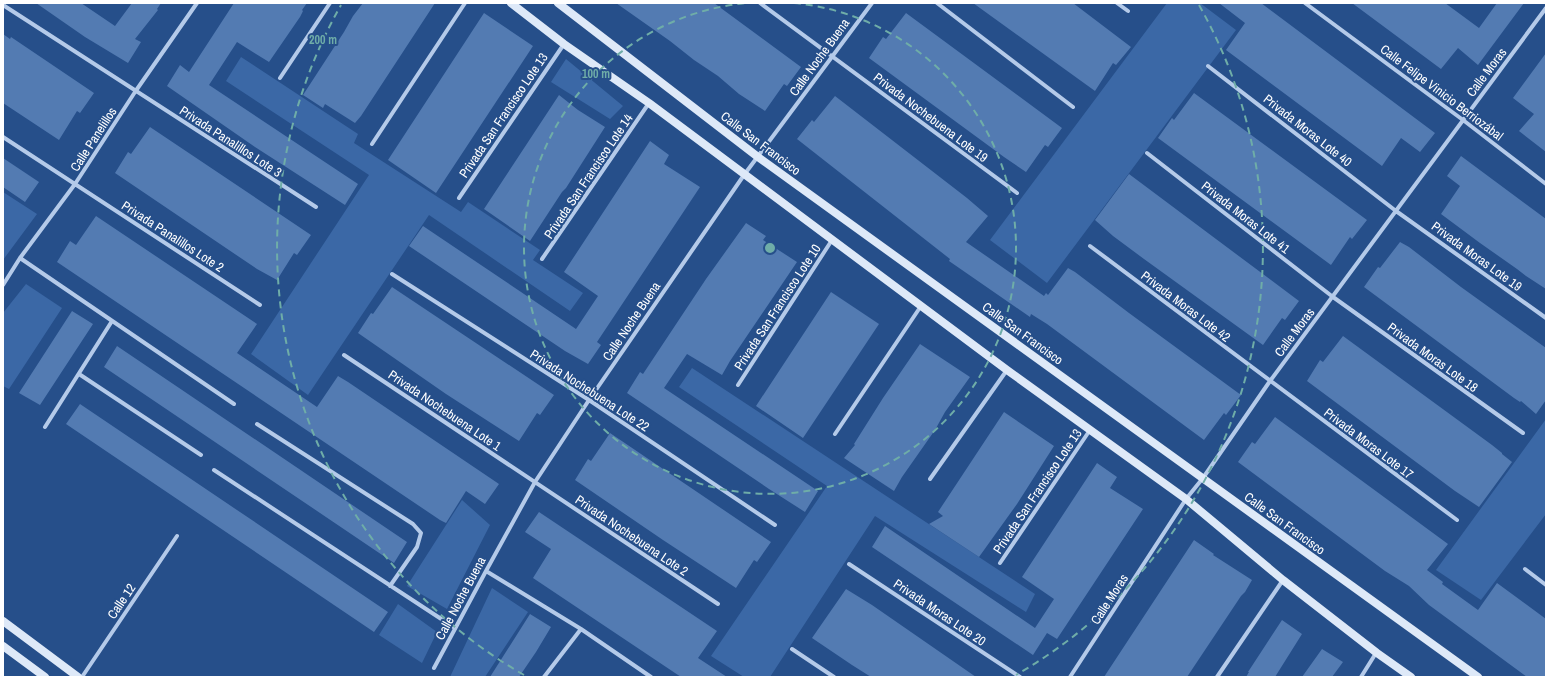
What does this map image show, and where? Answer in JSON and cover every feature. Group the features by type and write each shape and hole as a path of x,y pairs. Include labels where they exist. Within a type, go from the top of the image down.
{"street":[{"name":"Calle Panelillos","path":"3,285 20,258 75,184 135,92 197,3"},
{"path":"280,78 330,3"},
{"path":"372,144 465,3"},
{"path":"511,3 564,44 650,104 1007,370 1186,499 1283,580 1377,653 1411,677"},
{"name":"Calle San Francisco","path":"558,3 758,157 1478,677"},
{"name":"Privada Nochebuena Lote 19","path":"760,3 1017,193"},
{"name":"Calle Noche Buena","path":"434,668 535,482 589,400 744,174 872,3"},
{"path":"937,3 1073,107"},
{"path":"1118,3 1128,11"},
{"name":"Calle Felipe Vinicio Berriozábal","path":"1305,3 1463,120 1546,184"},
{"name":"Privada Panalillos Lote 3","path":"3,5 316,208"},
{"name":"Calle Moras","path":"1070,677 1186,499 1203,478 1270,381 1546,8"},
{"name":"Privada San Francisco Lote 13","path":"459,198 564,44"},
{"name":"Privada Moras Lote 40","path":"1208,66 1396,211"},
{"name":"Privada San Francisco Lote 14","path":"542,260 650,104"},
{"name":"Privada Panalillos Lote 2","path":"3,137 260,305"},
{"name":"Privada Moras Lote 41","path":"1147,153 1333,297"},
{"name":"Privada Moras Lote 19","path":"1396,211 1546,318"},
{"name":"Privada San Francisco Lote 10","path":"738,385 832,239"},
{"name":"Privada Moras Lote 42","path":"1090,246 1270,381"},
{"path":"20,258 234,404"},
{"name":"Privada Nochebuena Lote 22","path":"392,274 589,400 775,525"},
{"name":"Privada Moras Lote 18","path":"1333,297 1523,433"},
{"path":"835,434 921,306"},
{"path":"46,427 112,321"},
{"name":"Privada Nochebuena Lote 1","path":"344,355 535,482"},
{"path":"930,479 1007,370"},
{"path":"79,374 201,455"},
{"name":"Privada Moras Lote 17","path":"1270,381 1457,520"},
{"path":"257,424 413,524 421,533 417,547 390,586"},
{"name":"Privada San Francisco Lote 13","path":"1000,563 1090,430"},
{"path":"214,470 455,628"},
{"name":"Privada Nochebuena Lote 2","path":"535,482 718,604"},
{"name":"Calle 12","path":"82,677 177,536"},
{"name":"Privada Moras Lote 20","path":"849,564 1020,677"},
{"path":"1525,569 1546,585"},
{"path":"486,571 580,629 651,677"},
{"path":"1217,677 1283,580"},
{"path":"3,621 78,677"},
{"path":"544,677 580,629"},
{"path":"3,646 45,677"},
{"path":"792,649 834,677"},
{"path":"1362,677 1377,653"}],"shaded area":[{"path":"1167,3 1200,3 1236,30 1047,283 990,240"},
{"path":"241,57 358,134 354,143 461,212 468,202 540,250 533,260 583,293 570,311 429,215 308,395 251,354 369,175 226,81"},
{"path":"566,59 623,106 610,119 551,82"},
{"path":"3,192 37,214 3,260"},
{"path":"26,284 62,308 9,389 3,386 3,313"},
{"path":"692,368 1035,594 1026,612 875,516 770,677 744,677 711,656 827,486 679,387"},
{"path":"1546,419 1546,514 1481,600 1436,570"},
{"path":"462,500 490,525 447,609 407,586"},
{"path":"492,588 528,612 485,677 450,677"},
{"path":"398,604 437,632 422,663 379,635"}],"building":[{"path":"36,3 81,3 115,26 132,3 161,3 157,9 158,10 135,39 141,42 128,63 85,37"},
{"path":"234,3 307,3 302,10 303,11 300,17 269,62 237,42 209,85 358,184 345,205 255,147 167,86 180,65 189,72"},
{"path":"363,3 435,3 355,123 325,104 323,108 303,95 353,16"},
{"path":"616,3 714,3 801,67 787,86 784,84 765,111 739,94 718,76"},
{"path":"973,3 1073,3 1131,47 1116,65 1113,63 1095,91"},
{"path":"1219,3 1261,3 1435,133 1420,152 1401,138 1382,166 1226,50 1245,23"},
{"path":"1352,3 1445,3 1479,28 1497,3 1524,3 1478,65 1458,48 1441,69"},
{"path":"484,13 533,46 436,193 388,160"},
{"path":"906,13 1062,128 1048,147 1045,145 1026,172 869,58 883,37 886,39"},
{"path":"3,34 10,39 11,37 94,93 80,113 77,111 59,140 3,103"},
{"path":"1546,53 1546,152 1519,131 1534,114 1513,98"},
{"path":"1194,93 1367,220 1352,239 1350,237 1331,265 1158,138 1172,118 1174,120"},
{"path":"559,95 578,110 605,127 530,241 484,209"},
{"path":"835,96 967,198 988,216 966,242 1044,296 1046,293 1048,295 1068,268 1075,272 1241,395 1226,415 1224,413 1204,440 1047,324 1031,314 1030,317 949,261 950,259 797,139 812,120 814,122"},
{"path":"150,127 311,235 297,255 294,253 277,280 257,269 115,173 128,152 131,154"},
{"path":"650,141 669,155 664,164 700,187 597,342 601,345 588,364 565,351 409,246 423,226 576,329 598,296 564,272"},
{"path":"1461,156 1546,219 1546,289 1441,214 1460,186 1447,176"},
{"path":"3,158 39,182 25,202 3,187"},
{"path":"1129,174 1299,301 1285,320 1282,318 1263,345 1113,236 1095,220"},
{"path":"96,216 257,324 237,353 317,407 338,376 348,382 499,484 485,504 466,491 446,523 440,520 57,262 70,241 76,245"},
{"path":"746,223 766,236 763,240 797,262 722,375 687,354 664,388 818,491 805,512 627,393 640,372 643,374 706,279"},
{"path":"1400,242 1409,247 1461,287 1546,348 1546,400 1536,414 1521,401 1520,402 1514,398 1364,287 1378,267 1380,268"},
{"path":"392,287 554,395 540,415 537,413 519,441 446,394 358,333 371,313 373,314"},
{"path":"831,292 879,324 803,438 756,406"},
{"path":"72,311 93,324 40,405 19,393"},
{"path":"1343,336 1492,445 1512,462 1479,507 1455,491 1307,381 1320,360 1323,362"},
{"path":"920,344 970,377 945,412 935,430 894,491 844,458 855,445 854,444 883,398"},
{"path":"117,346 407,542 394,563 104,367"},
{"path":"80,404 388,612 374,632 66,424"},
{"path":"1004,412 1054,446 1017,504 979,557 929,524 943,516 938,512"},
{"path":"1275,417 1448,544 1427,570 1443,582 1442,584 1478,610 1497,583 1546,619 1546,677 1527,677 1429,605 1409,586 1385,571 1238,462 1252,442 1255,444"},
{"path":"610,433 771,542 757,562 754,560 736,588 575,480 588,459 591,461"},
{"path":"1097,463 1117,477 1110,488 1143,509 1057,639 1047,633 1033,655 872,547 885,526 1035,628 1054,599 1022,577"},
{"path":"539,512 717,631 698,658 727,677 681,677 533,578 551,549 525,532"},
{"path":"1194,540 1214,554 1213,555 1252,580 1245,592 1187,677 1104,677"},
{"path":"846,589 872,605 976,677 871,677 812,638"},
{"path":"530,614 551,627 536,652 519,677 490,677"},
{"path":"1282,620 1302,634 1275,677 1246,677 1248,672"},
{"path":"1322,649 1343,662 1332,677 1302,677"}]}
